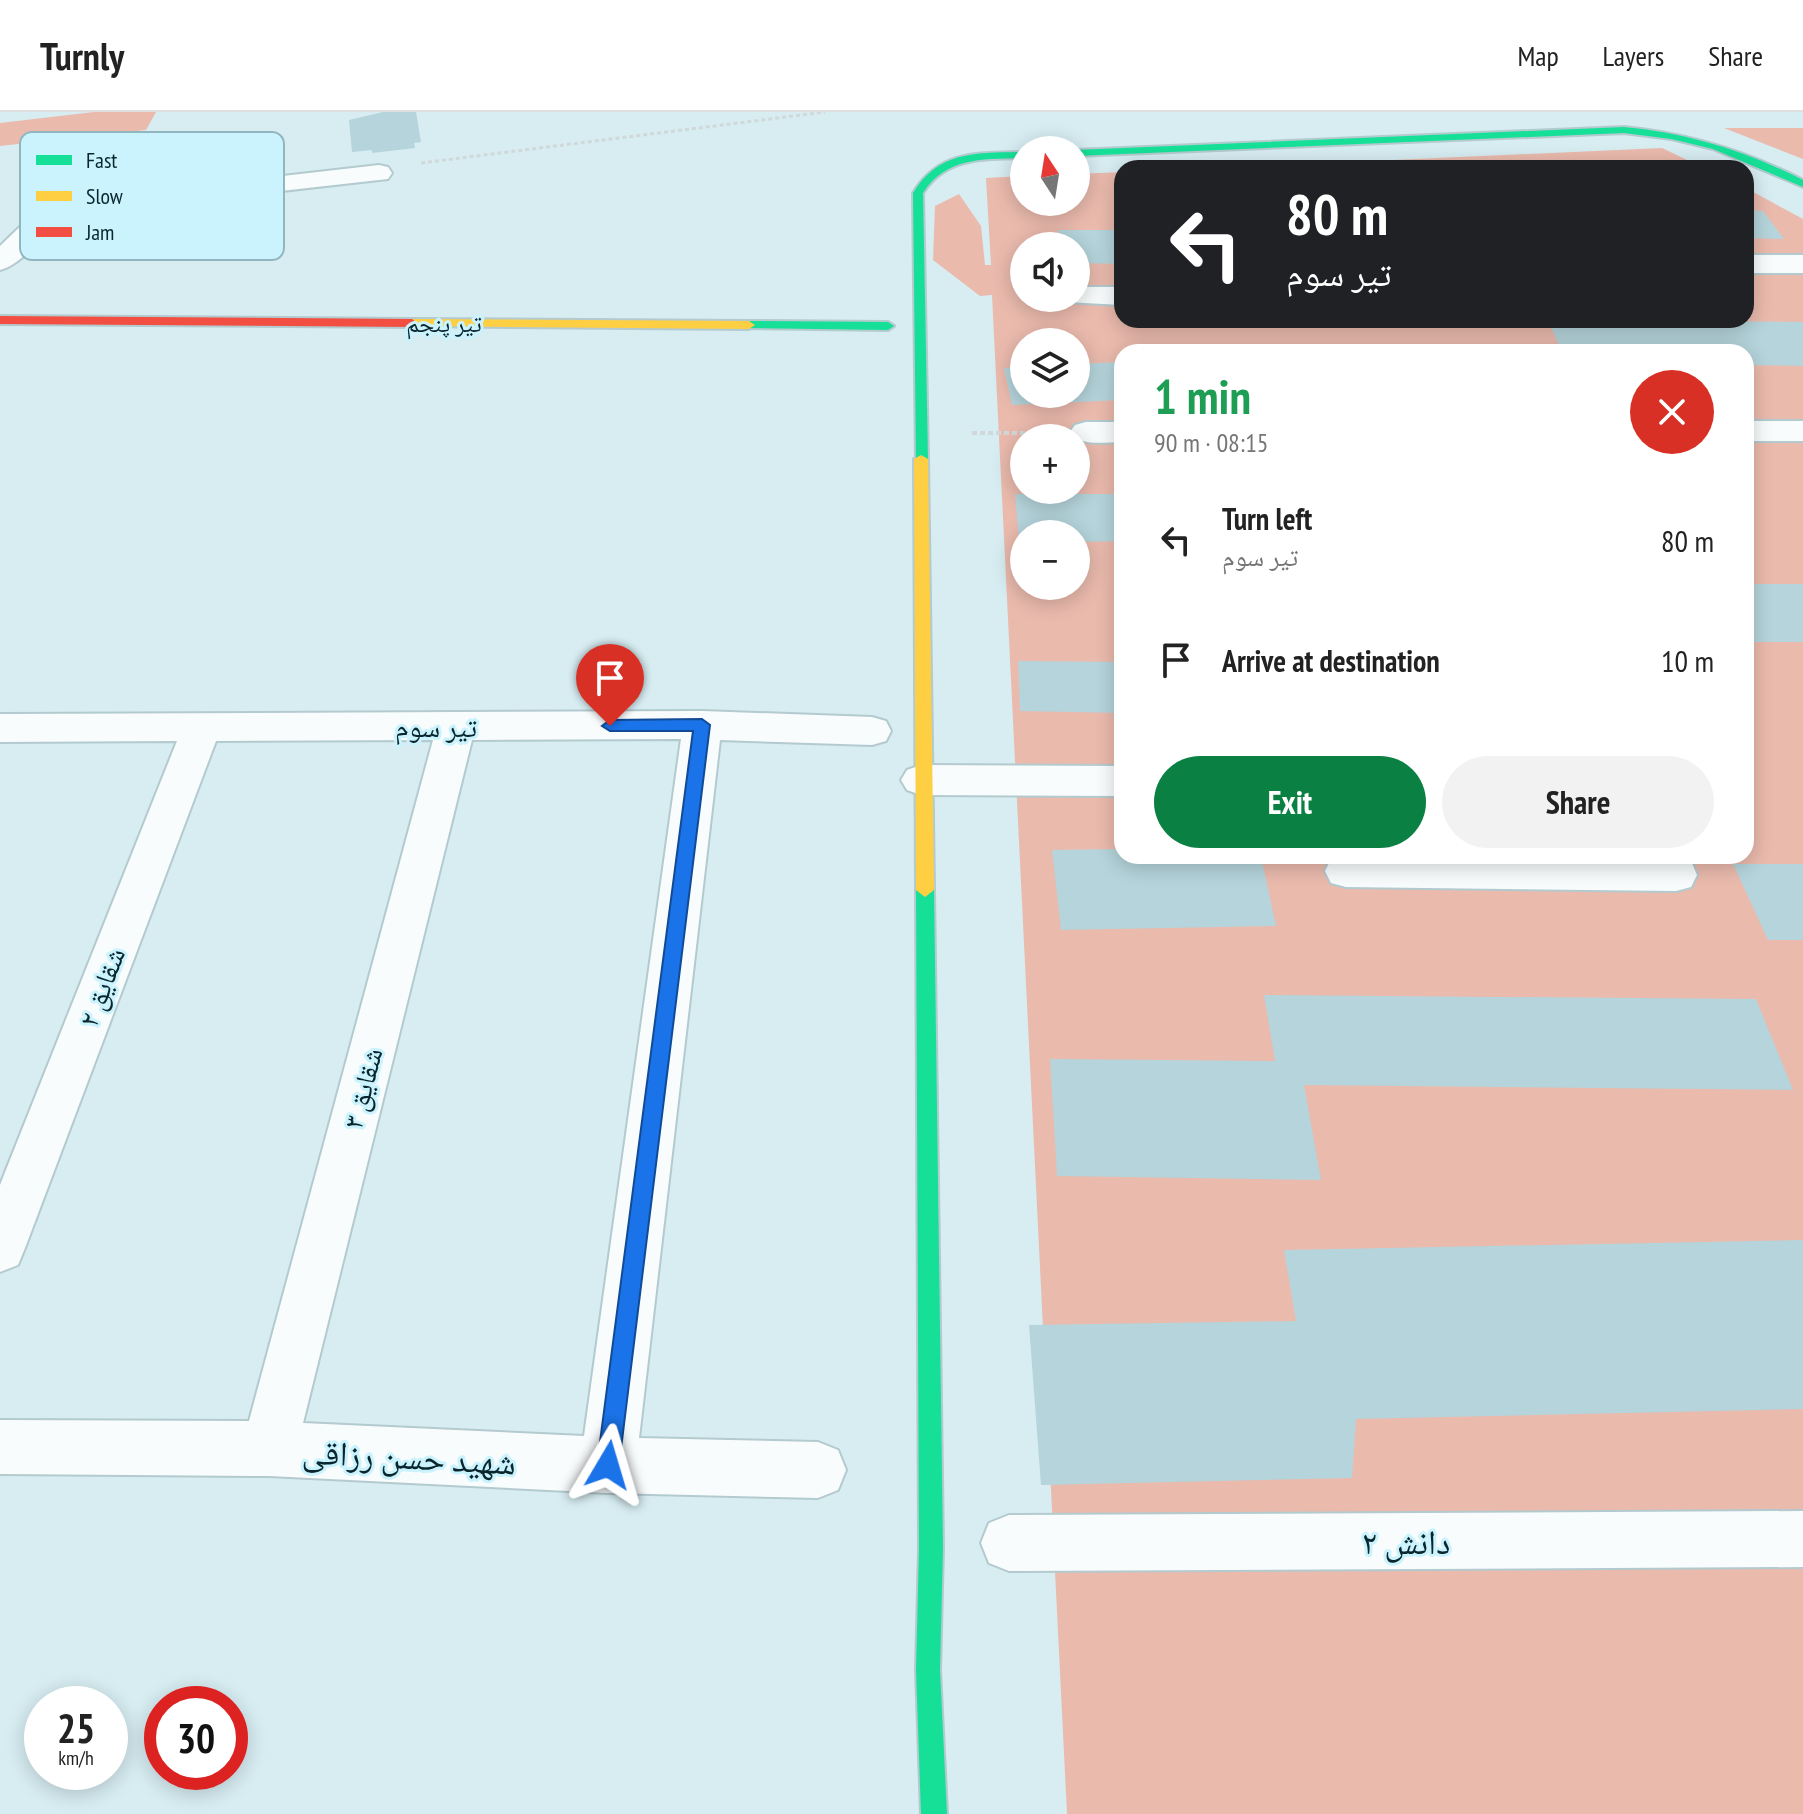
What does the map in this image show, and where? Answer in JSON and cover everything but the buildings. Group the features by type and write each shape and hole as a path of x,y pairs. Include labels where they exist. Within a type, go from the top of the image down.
{"street":[{"path":"1090,152 1624,130 1674,134 1722,146 1752,160"},
{"path":"934,1814 928,1670 931,1561 921,780 920,187 935,169 948,162 1010,156"},
{"path":"1754,161 1803,184"},
{"path":"284,183 379,173"},
{"path":"0,262 20,242"},
{"path":"1754,264 1803,264"},
{"path":"1090,296 1114,296"},
{"name":"تیر پنجم","path":"0,320 888,326"},
{"path":"1754,431 1803,431"},
{"path":"1090,432 1114,432"},
{"path":"608,1465 702,725"},
{"name":"تیر سوم","path":"0,728 702,725 872,731"},
{"name":"شقایق ۲","path":"0,1248 202,726"},
{"name":"شقایق ۳","path":"269,1449 456,726"},
{"path":"921,780 1114,781"},
{"path":"1346,871 1676,875 1671,864"},
{"name":"شهید حسن رزاقی","path":"0,1447 269,1449 608,1465 818,1470"},
{"name":"دانش ۲","path":"1009,1543 1803,1539"}],"path":[{"path":"919,433 1010,432"}],"shaded area":[{"path":"94,112 156,112 146,130 20,132 20,144 0,146 0,123"},
{"path":"1724,128 1803,128 1803,159"},
{"path":"1662,148 1687,160 1393,160"},
{"path":"1114,172 1114,328 1754,328 1754,192 1803,219 1803,1814 1067,1814 992,295 980,296 933,260 935,206 959,194 981,226 985,265 991,265 986,178 1010,177 1010,216 1090,216 1090,173"}],"traffic: fast":[{"path":"1090,152 1624,130 1694,141 1752,160"},
{"path":"921,459 918,193 926,180 949,163 978,157 1010,156"},
{"path":"1754,161 1803,184"},
{"path":"749,325 888,326"},
{"path":"925,890 931,1548 928,1670 934,1814"}],"traffic: slow":[{"path":"412,323 749,325"},
{"path":"921,459 925,890"}],"traffic: jam":[{"path":"0,320 412,323"}],"route":[{"path":"608,1465 702,725 610,726"}]}
